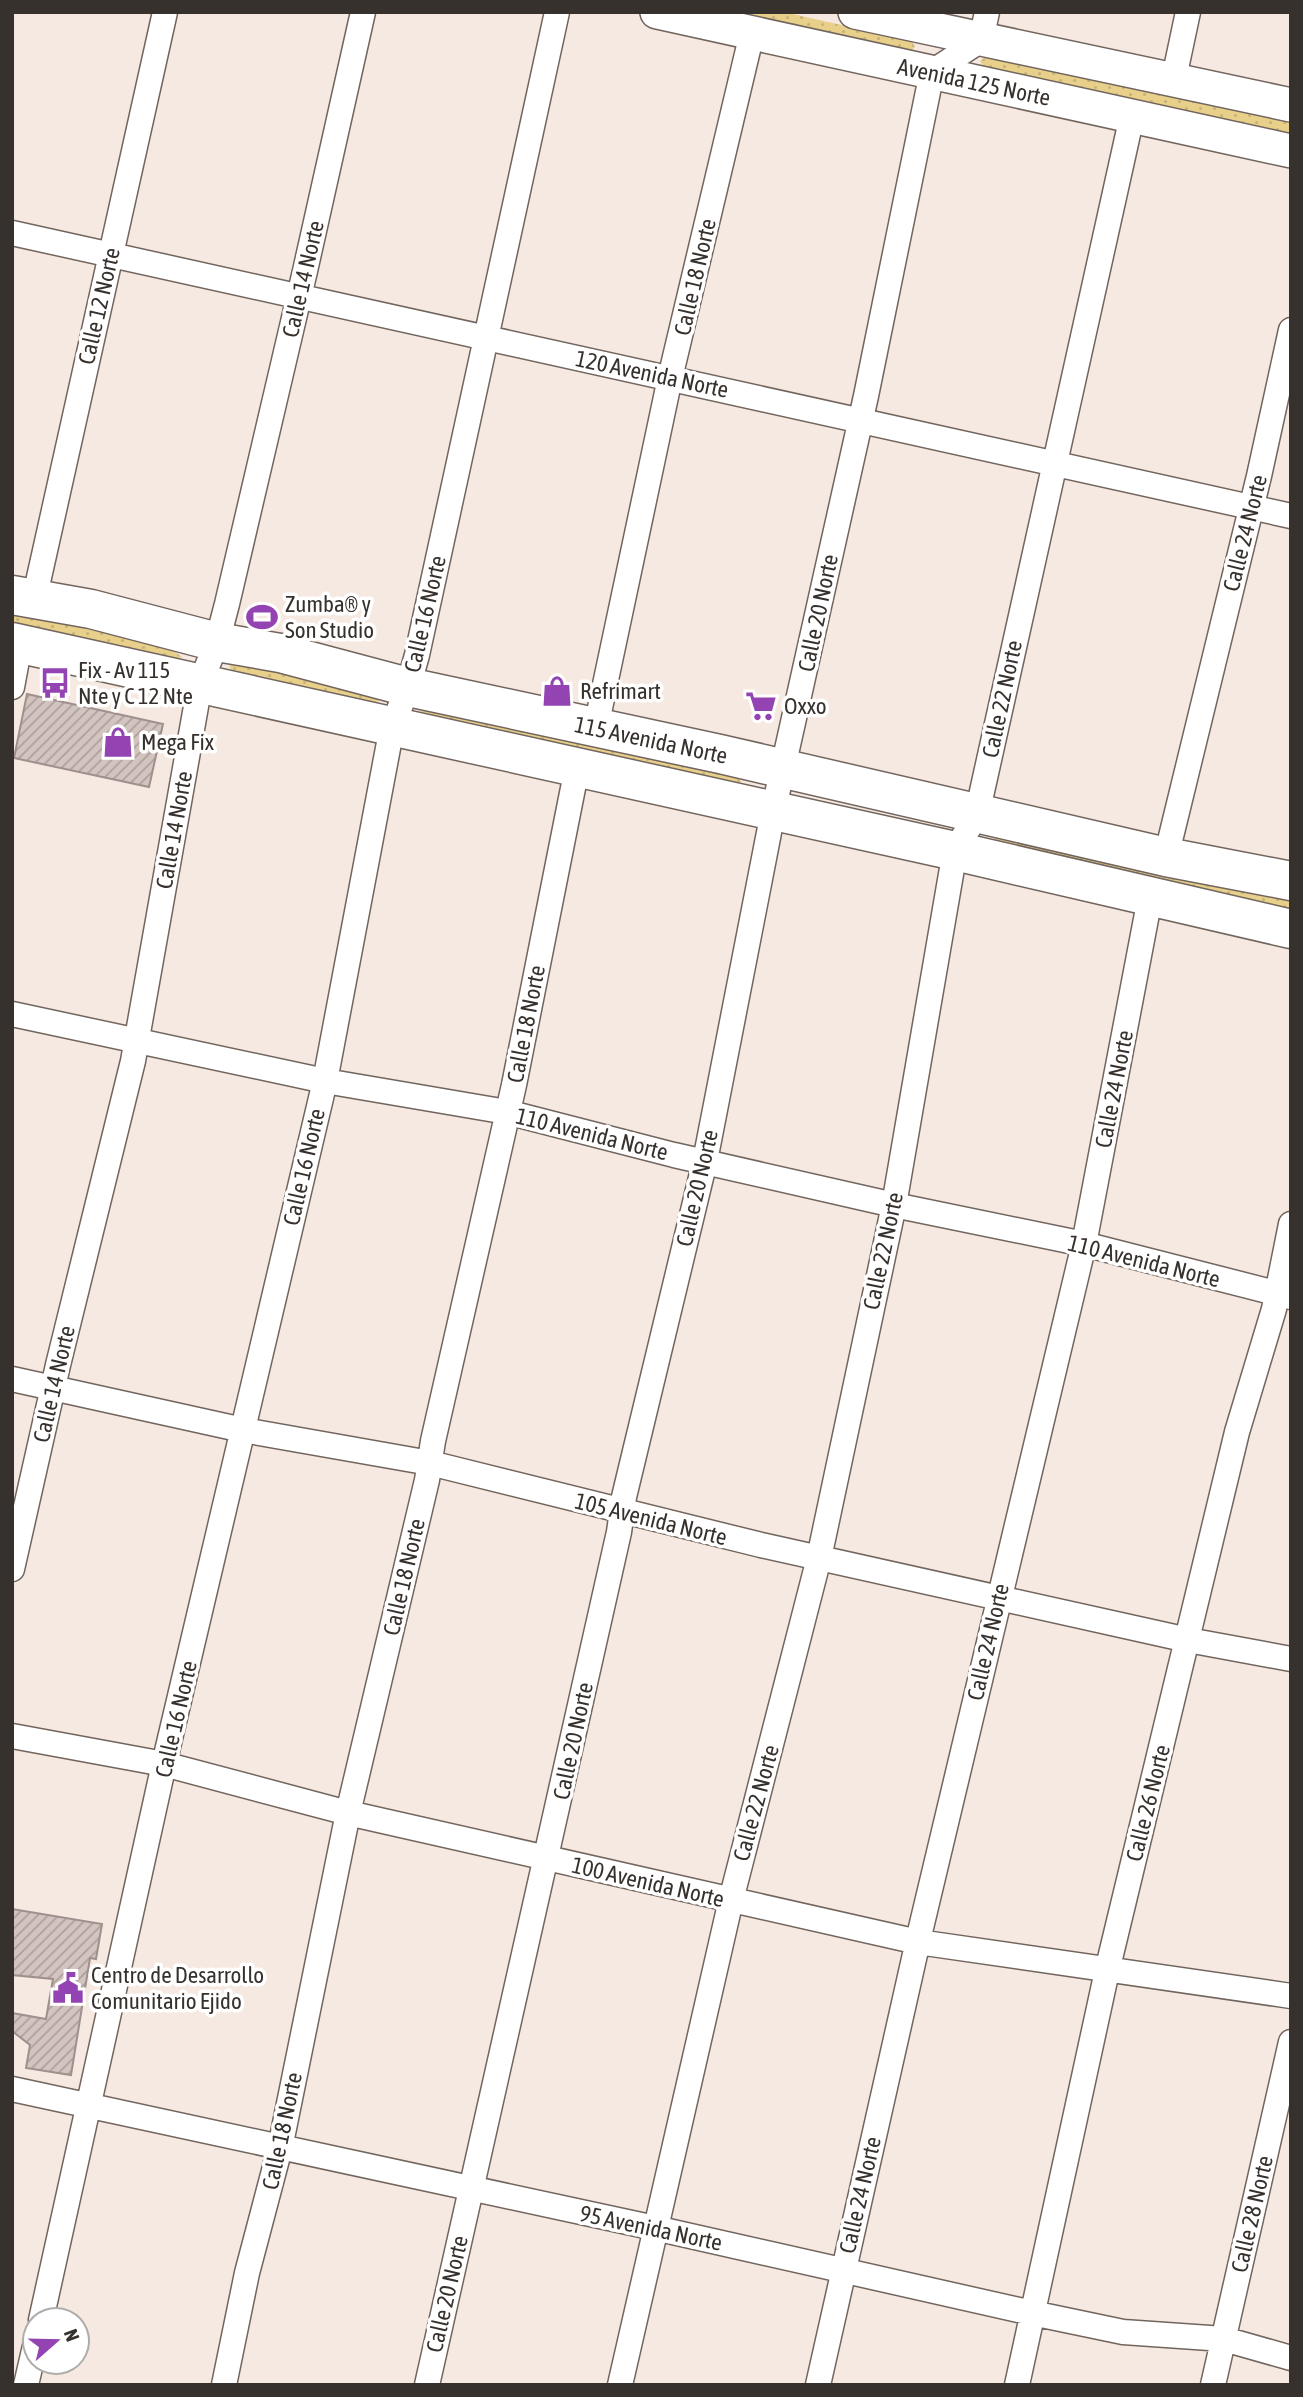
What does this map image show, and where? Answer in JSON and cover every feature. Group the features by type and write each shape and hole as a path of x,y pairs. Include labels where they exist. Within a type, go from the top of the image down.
{"main road":[{"name":"Avenida 125 Norte","path":"657,12 1291,151"},
{"name":"Avenida 125 Norte","path":"855,12 984,26 1174,78 1291,105"},
{"name":"115 Avenida Norte","path":"23,598 91,609 217,642 280,653 408,687 784,769 1166,857 1291,881"},
{"name":"115 Avenida Norte","path":"16,643 956,851 1291,929"}],"street":[{"name":"Calle 12 Norte","path":"23,598 110,256 164,12"},
{"name":"Calle 14 Norte","path":"12,1569 133,1061 200,684 217,642 363,12"},
{"name":"Calle 16 Norte","path":"44,2306 164,1764 325,1081 393,727 417,655 557,12"},
{"path":"1174,78 1188,12"},
{"path":"932,72 984,26"},
{"name":"Calle 18 Norte","path":"596,727 670,378 752,33"},
{"name":"Calle 20 Norte","path":"427,2385 622,1512 705,1161 773,811 866,396 932,72"},
{"name":"Calle 22 Norte","path":"620,2385 731,1900 819,1558 894,1205 956,851 977,814 1132,116"},
{"name":"120 Avenida Norte","path":"12,233 1291,516"},
{"name":"Calle 24 Norte","path":"1166,857 1291,330"},
{"path":"12,687 16,643"},
{"name":"Calle 18 Norte","path":"224,2385 247,2273 280,2148 348,1813 430,1463 507,1112 577,768"},
{"name":"Calle 24 Norte","path":"818,2385 918,1942 1084,1244 1150,898"},
{"name":"110 Avenida Norte","path":"12,1014 325,1081 507,1112 894,1205 1084,1244 1284,1296"},
{"name":"Calle 26 Norte","path":"1017,2385 1107,1970 1237,1432 1284,1296 1291,1224"},
{"name":"105 Avenida Norte","path":"12,1379 243,1430 430,1463 819,1558 1188,1640 1291,1659"},
{"name":"100 Avenida Norte","path":"12,1736 164,1764 348,1813 918,1942 1291,1996"},
{"name":"Calle 28 Norte","path":"1213,2385 1291,2042"},
{"name":"95 Avenida Norte","path":"12,2089 655,2228 1032,2314 1124,2332 1224,2339 1291,2358"}],"shaded area":[{"path":"717,12 784,12 912,41 915,47 910,52"},
{"path":"988,55 1291,121 1291,137 985,69 980,61"},
{"path":"12,612 169,648 182,657 165,665 12,630"},
{"path":"241,662 368,691 379,701 365,708 236,678 229,666"},
{"path":"436,705 727,770 742,782 725,788 436,724 420,712"},
{"path":"1002,832 1291,896 1291,913 1004,851 993,840"}],"building":[{"path":"27,694 163,724 149,787 14,758"},
{"name":"Centro de Desarrollo Comunitario Ejido","path":"12,1909 102,1924 96,1959 90,1958 71,2075 26,2068 30,2045 12,2031 12,2013 46,2019 53,1979 12,1975"}],"place":[{"name":"Zumba® y Son Studio","path":"262,617"},
{"name":"Fix - Av 115 Nte y C 12 Nte","path":"55,683"},
{"name":"Refrimart","path":"557,691"},
{"name":"Oxxo","path":"761,706"},
{"name":"Mega Fix","path":"118,742"},
{"name":"Centro de Desarrollo Comunitario Ejido","path":"68,1988"}]}
